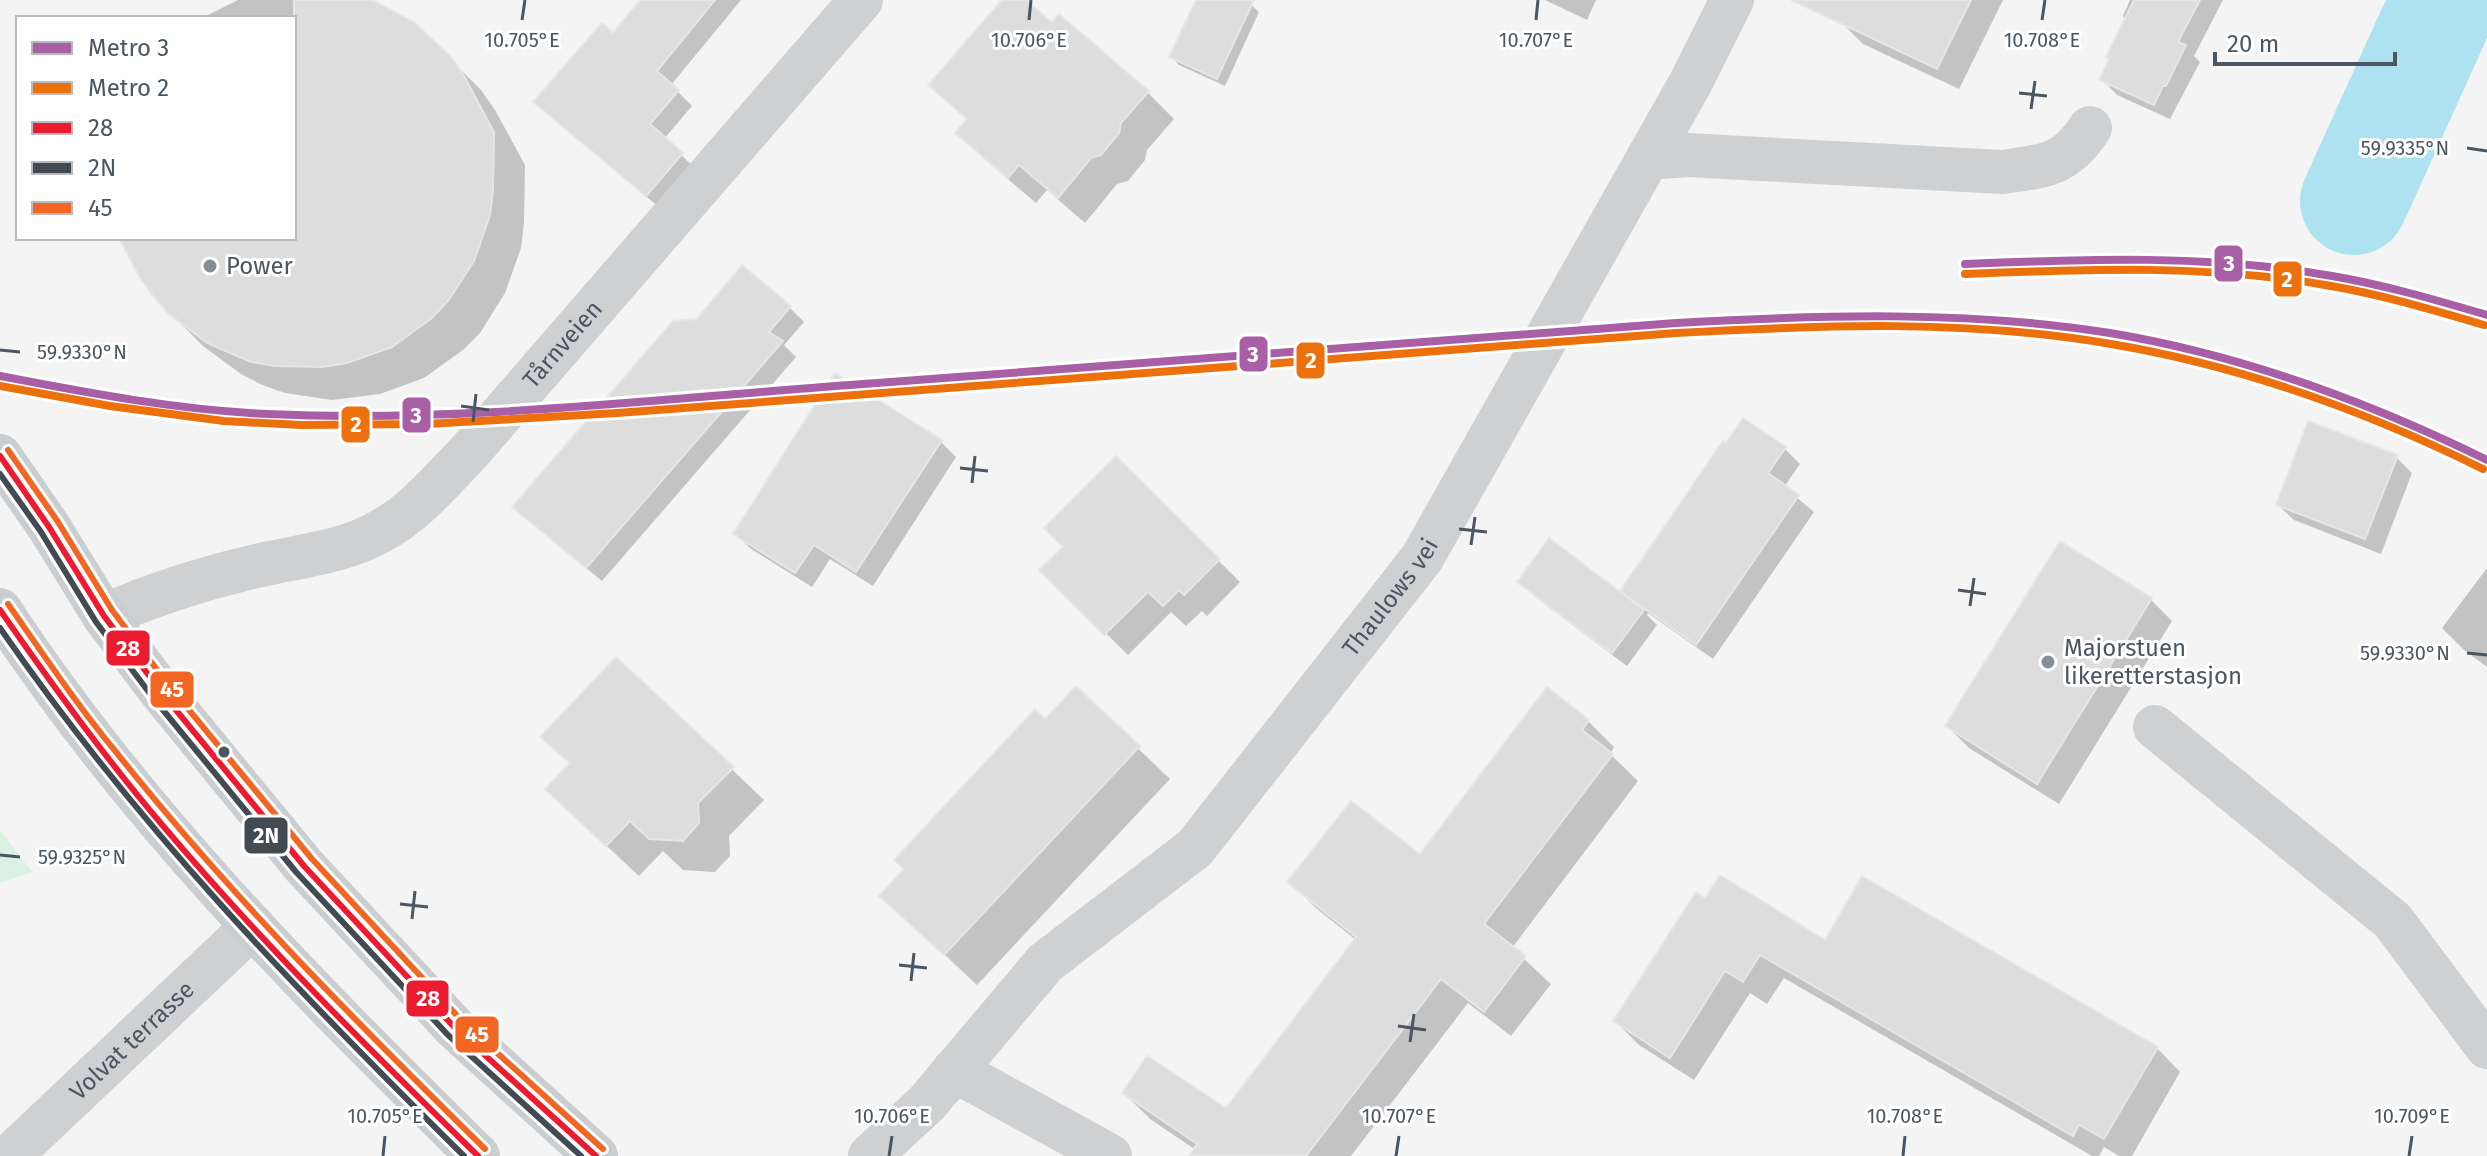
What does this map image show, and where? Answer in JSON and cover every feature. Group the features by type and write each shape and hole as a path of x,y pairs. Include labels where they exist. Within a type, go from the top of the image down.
{"main road":[{"path":"0,456 104,616 162,693 304,866 455,1028 596,1156"},
{"path":"0,610 25,649 168,832 253,926 478,1156"}],"street":[{"name":"Tårnveien","path":"104,616 174,589 257,566 341,548 379,533 414,508 491,428 861,0"},
{"name":"Thaulows vei","path":"870,1156 940,1086 1045,963 1195,848 1422,558 1691,82 1732,0"},
{"path":"1648,158 1687,155 2002,172 2060,160 2078,147 2090,128"},
{"path":"2155,727 2393,921 2487,1047"},
{"name":"Volvat terrasse","path":"10,1156 253,926"},
{"name":"Thaulows vei","path":"914,1156 940,1086"},
{"path":"940,1086 1110,1156"}],"green space":[{"path":"0,830 32,872 0,883"}],"building":[{"path":"294,0 373,0 415,23 450,56 494,132 490,215 474,261 448,301 432,318 392,347 347,363 323,367 251,362 207,343 169,314 153,296 120,240 296,240"},
{"path":"640,0 715,0 657,71 679,90 650,124 683,153 646,196 533,102 602,23 613,33"},
{"path":"1002,0 1026,0 1052,22 1059,14 1149,91 1121,123 1119,133 1101,155 1091,158 1058,198 1019,165 1008,178 955,133 967,119 928,85"},
{"path":"1196,0 1254,0 1217,79 1169,57"},
{"path":"1791,0 1971,0 1937,69"},
{"path":"2134,0 2200,0 2178,42 2186,45 2154,105 2099,80 2109,59 2106,57"},
{"path":"742,265 791,306 769,332 783,341 586,568 512,507 673,321 697,319"},
{"path":"835,373 942,440 856,572 814,545 795,573 733,534"},
{"path":"1743,418 1786,447 1768,473 1799,495 1696,645 1620,591 1723,441 1726,443"},
{"path":"2308,421 2398,455 2365,539 2276,505"},
{"path":"1116,456 1220,559 1184,595 1179,590 1163,606 1148,592 1104,635 1039,570 1063,547 1044,528"},
{"path":"1549,538 1644,610 1612,653 1517,582"},
{"name":"Majorstuen likeretterstasjon","path":"2060,541 2152,598 2037,784 1945,726"},
{"path":"616,657 734,767 698,803 699,823 683,841 649,839 630,821 606,846 545,789 570,763 540,737"},
{"path":"1076,686 1140,746 944,955 879,896 904,869 894,860 1035,709 1045,719"},
{"path":"1547,687 1589,720 1582,730 1613,754 1484,924 1526,956 1484,1012 1441,979 1306,1156 1189,1156 1197,1144 1122,1093 1147,1056 1226,1108 1356,937 1287,882 1351,801 1420,854"},
{"path":"1720,875 1825,940 1862,876 2158,1047 2104,1139 2079,1125 2073,1136 1760,955 1743,982 1725,971 1670,1058 1613,1021 1696,892 1705,898"}],"waterway":[{"path":"2354,201 2445,0"}],"metro line":[{"name":"3","path":"1965,264 2103,260 2241,264 2352,280 2487,315"},
{"name":"2","path":"1965,274 2103,270 2240,274 2350,290 2484,325"},
{"name":"3","path":"0,376 201,409 268,414 414,415 559,408 1676,323 1893,316 2056,326 2159,342 2256,367 2303,383 2396,418 2487,460"},
{"name":"2","path":"0,386 110,406 224,421 301,425 427,424 617,413 1676,333 1840,326 1949,327 2057,336 2160,353 2208,365 2348,409 2483,469"}],"transit line":[{"name":"45","path":"8,450 58,522 112,610 170,687 312,859 462,1021 603,1149"},
{"name":"28","path":"0,456 104,616 162,693 304,866 455,1028 596,1156"},
{"name":"2N","path":"0,474 41,532 96,622 154,699 296,872 448,1035 581,1156"},
{"name":"45","path":"8,604 102,734 203,856 341,1005 485,1149"},
{"name":"28","path":"0,610 100,748 201,870 317,995 478,1156"},
{"name":"2N","path":"0,628 106,770 219,903 464,1156"}],"place":[{"name":"Power","path":"210,266"},
{"name":"Majorstuen likeretterstasjon","path":"2048,662"}]}
